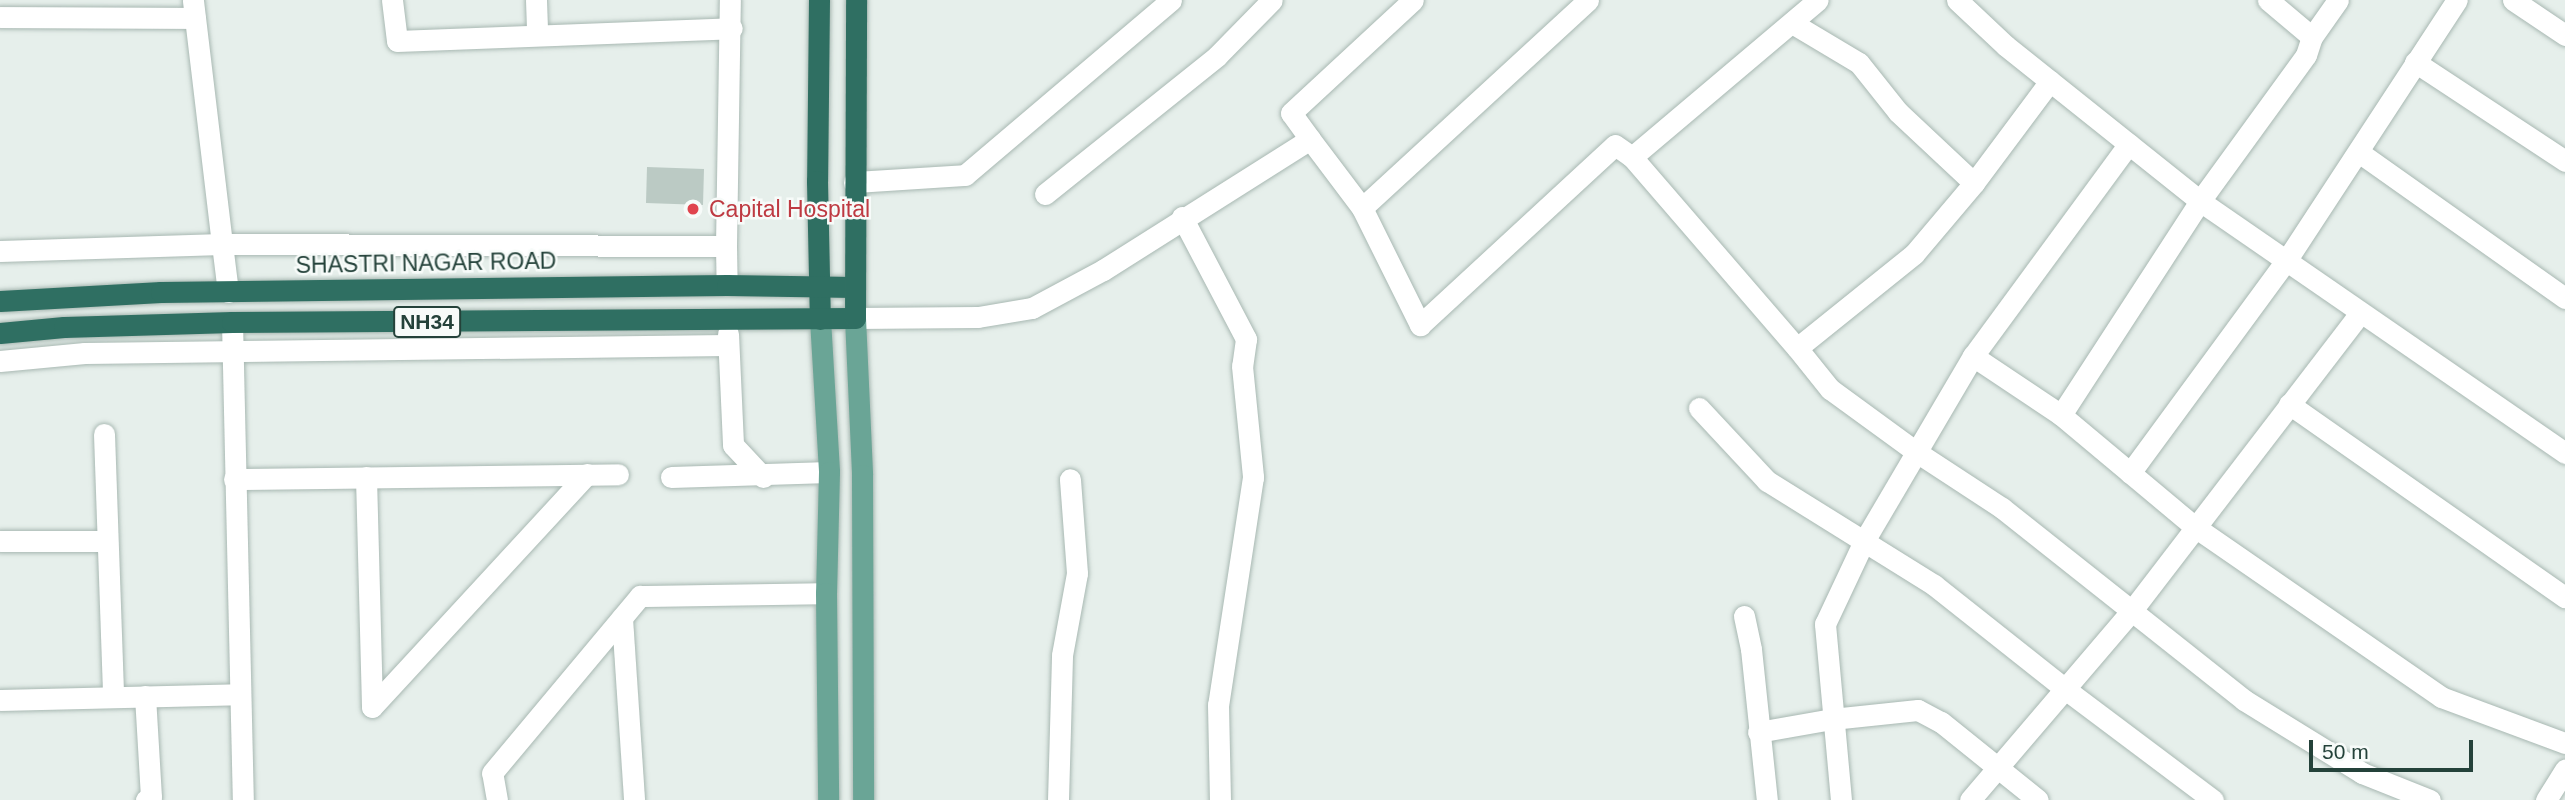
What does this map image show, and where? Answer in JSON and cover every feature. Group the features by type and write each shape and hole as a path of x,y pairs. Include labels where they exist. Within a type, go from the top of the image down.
{"highway":[{"path":"819,0 820,319"},
{"path":"855,318 856,0"},
{"path":"727,285 727,321"},
{"name":"SHASTRI NAGAR ROAD","path":"0,300 161,292 727,285 854,287"},
{"name":"NH34","path":"0,333 64,327 232,322 727,321 855,318"}],"main road":[{"path":"855,318 862,475 863,800"},
{"path":"820,319 829,472 826,593 828,800"}],"street":[{"path":"392,0 397,41 732,28"},
{"path":"536,0 537,35"},
{"path":"727,285 732,28 730,0"},
{"path":"854,182 965,175 1171,0"},
{"path":"1045,194 1217,56 1272,0"},
{"path":"1413,0 1291,113 1362,208 1420,325 1615,145 1632,157 1830,389 1915,451 2002,508 2245,700 2362,773 2430,800"},
{"path":"1362,208 1588,0"},
{"path":"1632,157 1818,0"},
{"path":"1957,0 2050,81 2200,201 2565,453"},
{"path":"2268,0 2312,37"},
{"path":"2062,415 2200,201 2305,55 2312,37 2338,0"},
{"path":"2130,473 2286,261 2360,153 2415,62 2457,0"},
{"path":"2513,0 2565,35"},
{"path":"0,17 194,9 228,292"},
{"path":"1792,23 1859,63 1898,112 1974,183"},
{"path":"2415,62 2565,161"},
{"path":"1797,348 1914,254 1974,183 2050,81"},
{"path":"855,318 978,317 1032,308 1103,270 1182,217 1310,139"},
{"path":"1841,800 1825,624 1864,541 1973,356 2129,144"},
{"path":"2360,153 2565,298"},
{"path":"1182,217 1246,339 1242,366 1254,477 1218,705 1220,800"},
{"path":"0,251 222,244 726,246"},
{"path":"1970,800 2133,609 2360,313"},
{"path":"727,321 733,445 763,477"},
{"path":"232,322 243,800"},
{"path":"0,360 85,353 728,345"},
{"path":"1973,356 2062,415 2195,527 2441,697 2565,743"},
{"path":"2289,404 2565,597"},
{"path":"1699,408 1767,481 1934,585 2065,689 2213,800"},
{"path":"104,434 113,697"},
{"path":"671,477 763,477 829,472"},
{"path":"366,477 372,707 587,474"},
{"path":"234,479 618,474"},
{"path":"1058,800 1062,655 1077,573 1070,479"},
{"path":"0,541 107,541"},
{"path":"497,800 492,773 640,596 826,593"},
{"path":"1744,616 1751,649 1767,800"},
{"path":"622,618 634,800"},
{"path":"0,700 239,694"},
{"path":"145,696 151,797 146,800"},
{"path":"1758,732 1832,719 1918,710 1941,722 2038,800"},
{"path":"2546,800 2565,769"}],"building":[{"path":"647,167 704,169 703,205 646,203"}],"place":[{"name":"Capital Hospital","path":"693,209"}]}
